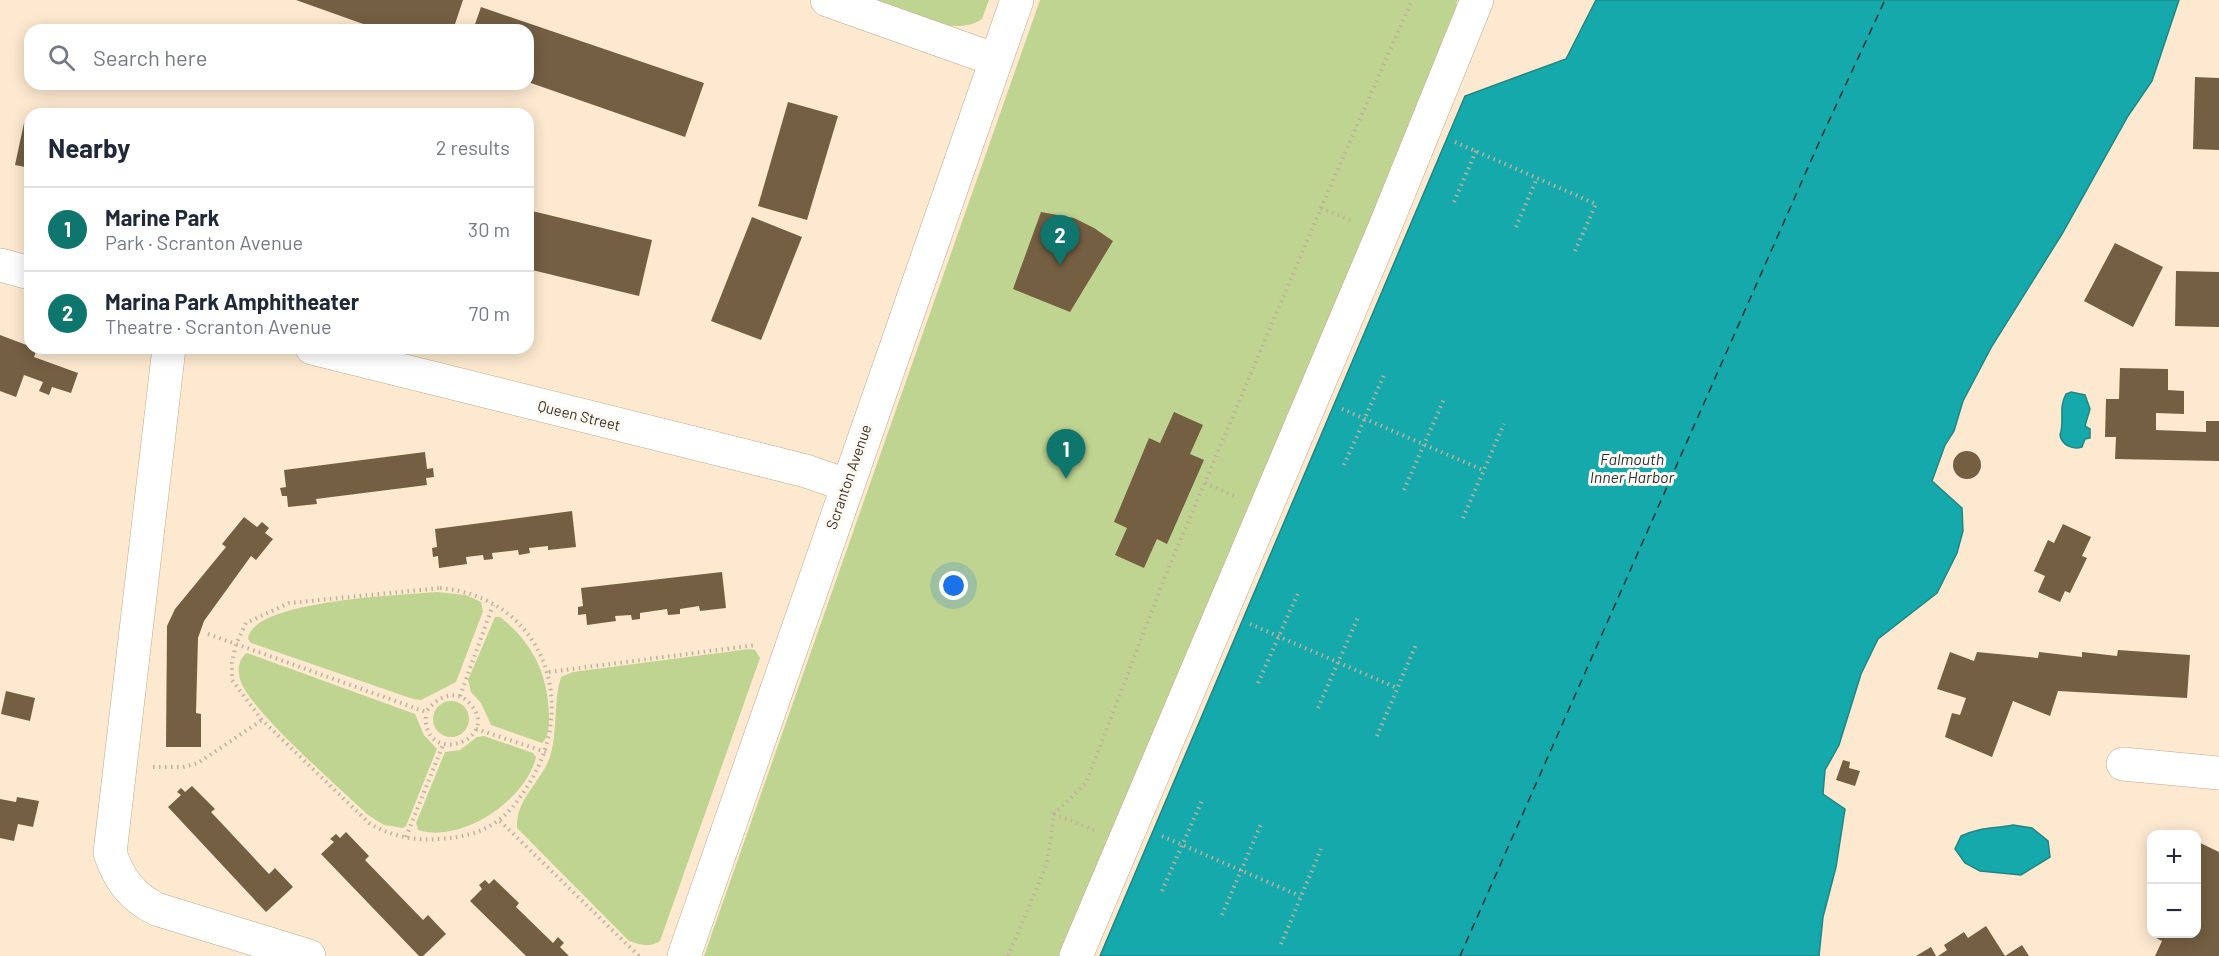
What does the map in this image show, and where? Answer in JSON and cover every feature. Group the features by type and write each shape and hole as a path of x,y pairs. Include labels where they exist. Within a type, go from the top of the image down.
{"street":[{"path":"827,0 996,60"},
{"name":"Scranton Avenue","path":"684,956 846,485 907,320 1017,0"},
{"path":"1076,956 1477,0"},
{"path":"0,265 24,271"},
{"path":"168,354 110,853 116,870 127,887 141,901 156,909 309,956"},
{"name":"Queen Street","path":"336,354 806,471 846,485"},
{"path":"2123,764 2219,773"}],"path":[{"path":"1008,956 1047,864 1054,813 1086,783 1166,574 1320,208 1412,0"},
{"path":"1425,128 1596,204 1575,251"},
{"path":"1454,202 1476,151"},
{"path":"1515,227 1537,178"},
{"path":"1344,465 1385,373"},
{"path":"1404,490 1444,399"},
{"path":"1333,405 1483,470"},
{"path":"1463,518 1504,424"},
{"path":"440,588 465,591 493,605 515,621 549,672 553,719 546,752 527,787 500,821 481,832 455,838 429,840 384,832 369,823 262,720 232,680 232,663 236,644 246,623 289,603 440,588"},
{"path":"1258,683 1299,591"},
{"path":"460,696 493,605"},
{"path":"1318,708 1358,617"},
{"path":"1247,623 1397,688"},
{"path":"208,634 426,712"},
{"path":"1377,736 1417,642"},
{"path":"549,672 758,645"},
{"path":"450,694 460,696 473,707 477,717 476,729 469,739 460,744 443,744 434,739 427,729 426,712 432,702 441,697 450,694"},
{"path":"119,766 183,767 198,763 262,720"},
{"path":"476,729 546,752"},
{"path":"406,837 443,744"},
{"path":"1162,891 1203,798"},
{"path":"1054,813 1125,843"},
{"path":"500,821 639,956"},
{"path":"1222,915 1261,824"},
{"path":"1161,835 1300,896"},
{"path":"1281,944 1321,849"}],"green space":[{"path":"876,0 989,0 982,19 957,26 929,21"},
{"path":"1040,0 1457,0 1456,12 1376,218 1060,956 704,956"},
{"path":"437,592 466,595 481,602 483,611 456,682 421,700 251,643 248,639 256,626 274,616 300,608 363,598"},
{"path":"495,617 500,617 512,627 530,649 542,673 548,701 549,727 542,743 491,725 481,703 471,692 468,680"},
{"path":"755,650 760,658 660,941 641,945 629,941 517,828 524,799 546,767 550,757 561,677 573,672"},
{"path":"247,653 415,714 424,735 437,749 406,826 403,828 384,825 368,815 261,712 248,695 240,678 240,662"},
{"path":"451,701 463,707 469,719 463,731 451,737 439,731 433,719 439,707"},
{"path":"484,736 533,753 536,757 520,789 490,815 472,824 454,831 435,833 418,830 416,823 445,752 460,750 477,737"}],"water":[{"name":"Falmouth Inner Harbor","path":"1596,0 2179,0 2152,81 2128,116 2062,234 1992,346 1963,401 1954,431 1945,445 1932,481 1962,508 1963,531 1957,553 1937,593 1878,639 1861,674 1839,745 1825,770 1823,794 1845,809 1836,867 1823,917 1819,956 1100,956 1465,96 1566,59"},
{"path":"2071,392 2085,395 2090,409 2085,426 2090,429 2090,438 2085,439 2082,447 2078,448 2065,444 2060,435 2064,399 2066,394"},
{"path":"2013,825 2032,828 2048,841 2050,857 2021,875 1980,871 1965,863 1955,849 1961,836 1968,833"}],"building":[{"path":"296,0 463,0 455,24 363,24"},
{"path":"481,7 531,24 475,24"},
{"path":"534,25 704,83 685,137 534,84"},
{"path":"2195,77 2219,78 2219,150 2193,149"},
{"path":"788,102 838,116 807,220 758,206"},
{"path":"24,123 24,167 15,165"},
{"path":"534,211 652,240 639,296 534,270"},
{"path":"1041,212 1074,218 1113,241 1070,312 1013,289"},
{"path":"752,217 802,237 761,340 711,321"},
{"path":"2115,243 2163,267 2133,327 2084,301"},
{"path":"2176,271 2219,272 2219,327 2175,326"},
{"path":"0,335 24,344 24,354 35,354 34,357 78,373 71,393 52,387 49,395 39,391 43,382 24,375 16,397 0,391"},
{"path":"2120,368 2168,369 2168,390 2184,391 2184,414 2156,413 2156,430 2206,432 2206,421 2219,421 2219,461 2115,459 2116,437 2105,437 2106,399 2119,399"},
{"path":"1174,412 1203,425 1190,454 1204,460 1167,544 1157,539 1144,568 1115,555 1127,528 1114,522 1149,438 1160,443"},
{"path":"1967,451 1977,455 1981,465 1977,475 1967,479 1957,475 1953,465 1957,455"},
{"path":"425,452 427,469 433,468 434,477 426,478 427,485 316,499 317,504 288,507 287,496 282,496 280,488 286,487 284,470"},
{"path":"572,511 576,547 548,550 548,546 529,548 530,553 519,555 518,550 492,553 493,559 484,560 483,555 466,557 467,564 439,568 438,556 433,557 432,548 437,547 435,529"},
{"path":"244,517 257,527 262,522 269,528 265,533 273,539 256,560 251,556 204,621 198,638 196,713 201,714 201,747 166,747 167,626 175,609 226,547 222,544"},
{"path":"2063,524 2091,537 2082,556 2087,558 2070,593 2065,591 2060,602 2038,592 2045,576 2034,571 2048,540 2054,543"},
{"path":"722,572 726,608 700,611 699,606 680,609 680,614 668,615 667,609 640,613 640,619 632,620 631,615 615,616 616,621 587,625 586,614 578,615 578,607 583,606 581,588"},
{"path":"2118,650 2190,655 2187,698 2058,691 2050,716 2013,701 1992,757 1945,737 1952,713 1960,715 1966,698 1937,689 1950,652 1974,661 1977,652 2038,658 2039,652 2082,657 2082,652 2117,656"},
{"path":"6,691 35,698 30,721 1,714"},
{"path":"1843,760 1850,762 1849,768 1860,771 1855,786 1836,780"},
{"path":"192,786 215,809 211,812 269,874 275,868 293,887 266,912 168,807 181,795 177,792 181,788 185,792"},
{"path":"17,797 39,801 33,827 18,824 14,841 0,838 0,799 16,802"},
{"path":"346,832 369,856 365,860 423,920 428,915 446,934 423,956 419,956 321,854 334,842 330,839 336,834 340,838"},
{"path":"2201,843 2219,852 2219,956 2155,956 2162,941 2156,938 2201,938"},
{"path":"494,879 519,903 516,907 553,943 558,937 564,943 560,947 569,956 526,956 470,901 482,889 479,885 485,880 489,884"},
{"path":"1986,926 2005,956 1938,956 1947,950 1944,945 1964,932 1968,938"},
{"path":"2022,945 2029,956 2005,956"},
{"path":"1931,947 1936,956 1916,956"}],"ferry route":[{"path":"1460,956 1821,138 1885,0"}],"place":[{"name":"Marina Park Amphitheater","path":"1060,265"},
{"name":"Marine Park","path":"1066,479"}]}
